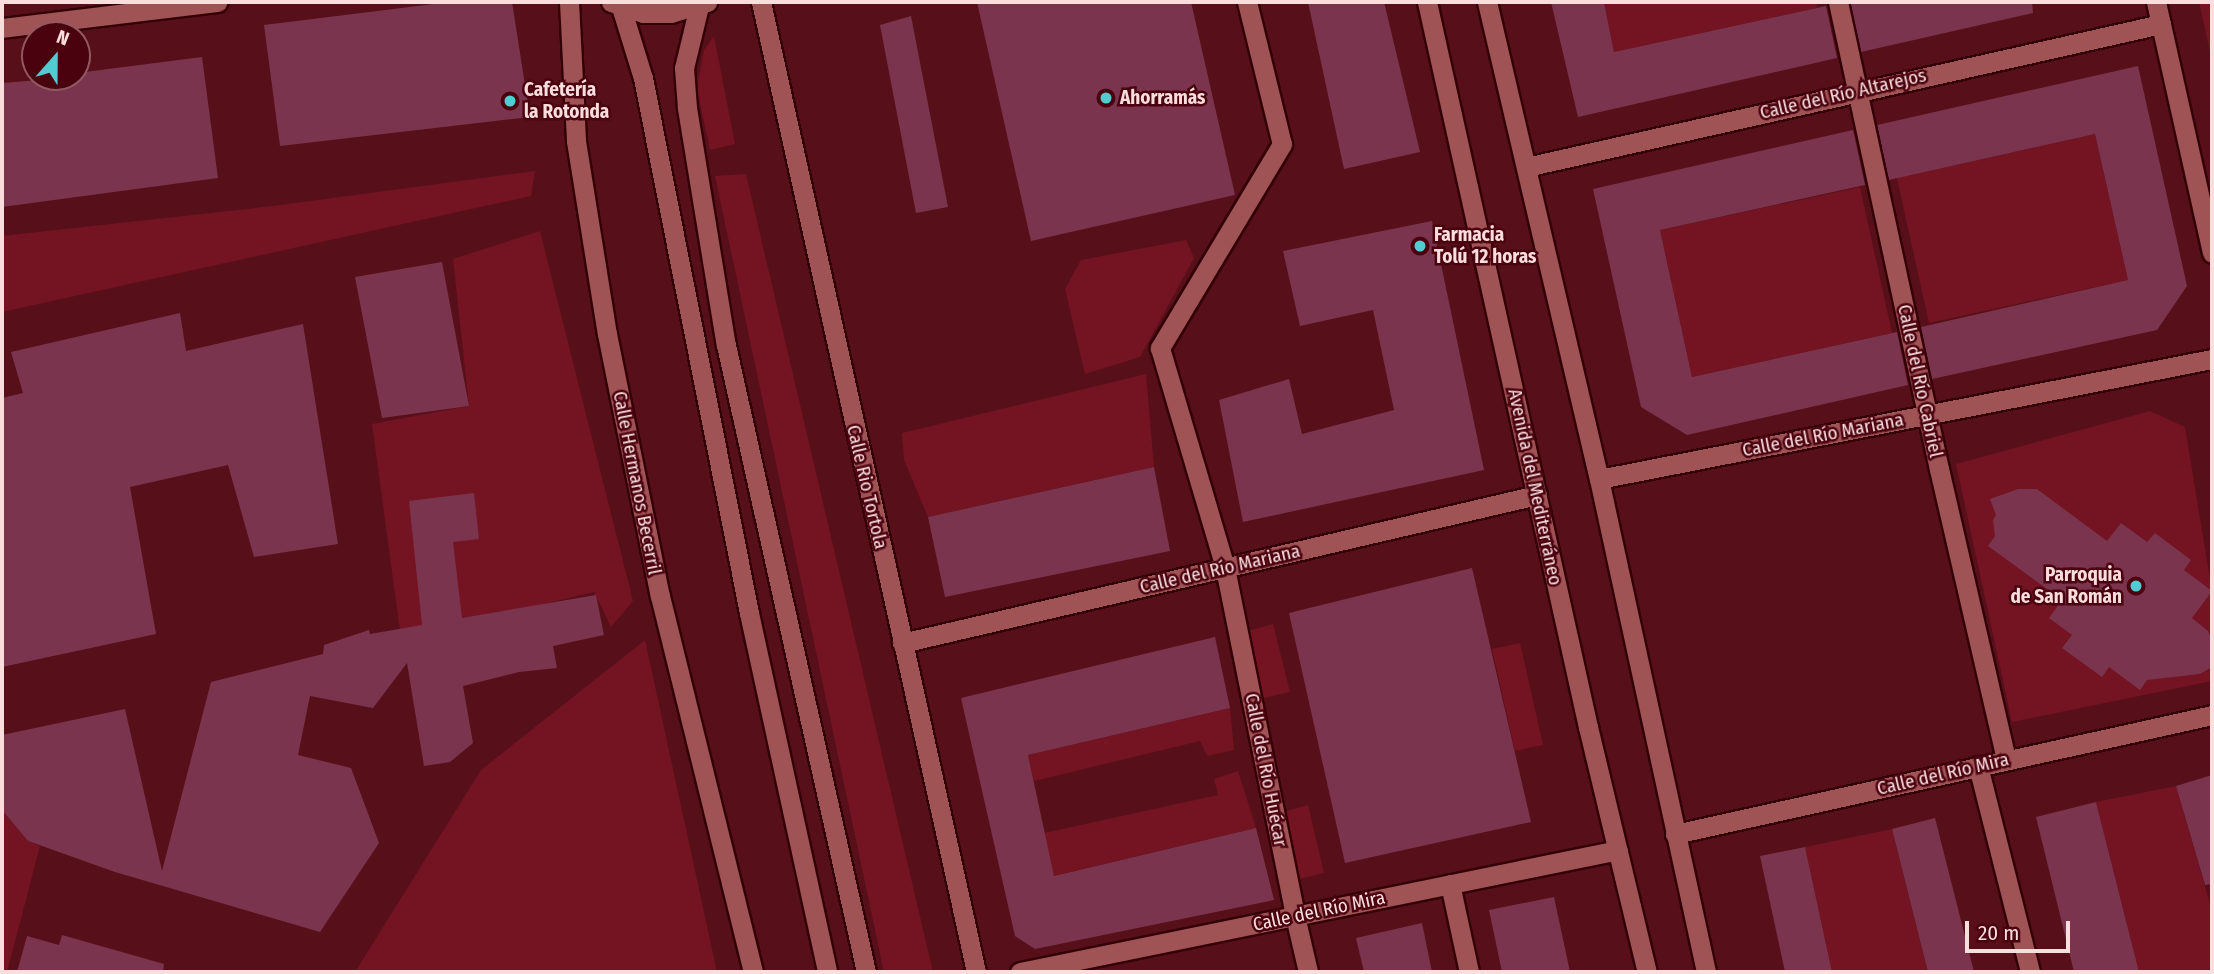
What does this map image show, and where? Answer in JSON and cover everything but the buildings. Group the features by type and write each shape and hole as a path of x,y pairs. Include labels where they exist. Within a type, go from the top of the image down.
{"street":[{"path":"2,28 93,9 217,2"},
{"name":"Calle Hermanos Becerril","path":"569,2 576,141 607,334 660,596 751,965"},
{"name":"Calle Rio Tortola","path":"761,2 976,972"},
{"name":"Calle del Río Huécar","path":"1247,2 1282,144 1160,348 1225,568 1307,972"},
{"name":"Avenida del Mediterráneo","path":"1427,2 1647,972"},
{"path":"1487,2 1599,479 1706,972"},
{"name":"Calle del Río Cabriel","path":"1838,2 1927,415 2006,760"},
{"path":"2156,2 2212,253"},
{"path":"616,4 643,13 671,13 703,4"},
{"path":"616,4 643,78 749,613 827,972"},
{"path":"703,4 684,68 687,107 726,345 866,972"},
{"name":"Calle del Río Altarejos","path":"1526,167 1856,90 2161,24"},
{"name":"Calle del Río Mariana","path":"1599,479 2212,359"},
{"name":"Calle del Río Mariana","path":"902,643 1537,495"},
{"name":"Calle del Río Mira","path":"1675,834 2212,715"},
{"path":"1978,766 2030,972"},
{"name":"Calle del Río Mira","path":"1020,972 1618,850"},
{"path":"1450,884 1469,972"}],"shaded area":[{"path":"1604,2 1816,2 1817,8 1614,52"},
{"path":"2199,2 2212,2 2212,61"},
{"path":"714,36 735,144 710,150 697,88 704,50"},
{"path":"2095,134 2128,280 1929,323 1897,178"},
{"path":"535,171 531,196 2,312 2,236 273,206"},
{"path":"746,174 933,972 884,972 715,176"},
{"path":"1860,187 1892,333 1692,377 1660,230"},
{"path":"540,231 633,601 611,627 594,592 401,638 372,424 469,406 453,259"},
{"path":"1186,240 1194,258 1140,357 1085,374 1065,289 1081,260"},
{"path":"1146,374 1154,467 928,517 904,460 902,433"},
{"path":"2150,411 2185,427 2212,591 2212,681 2012,722 1956,464"},
{"path":"1273,624 1290,692 1264,698 1248,631"},
{"path":"645,640 717,972 355,972 481,770"},
{"path":"1520,643 1543,745 1515,751 1492,649"},
{"path":"1230,708 1234,750 1207,756 1200,741 1034,781 1028,755"},
{"path":"1238,771 1256,828 1053,876 1044,833 1218,795 1214,779"},
{"path":"2176,786 2212,911 2212,972 2139,972 2096,802"},
{"path":"1308,805 1324,873 1299,879 1283,812"},
{"path":"2,810 28,841 40,846 7,972 2,972"},
{"path":"1892,829 1928,972 1832,972 1805,847"}],"place":[{"name":"Ahorramás","path":"1106,98"},
{"name":"Cafetería la Rotonda","path":"510,101"},
{"name":"Farmacia Tolú 12 horas","path":"1420,246"},
{"name":"Parroquia de San Román","path":"2136,586"}]}
